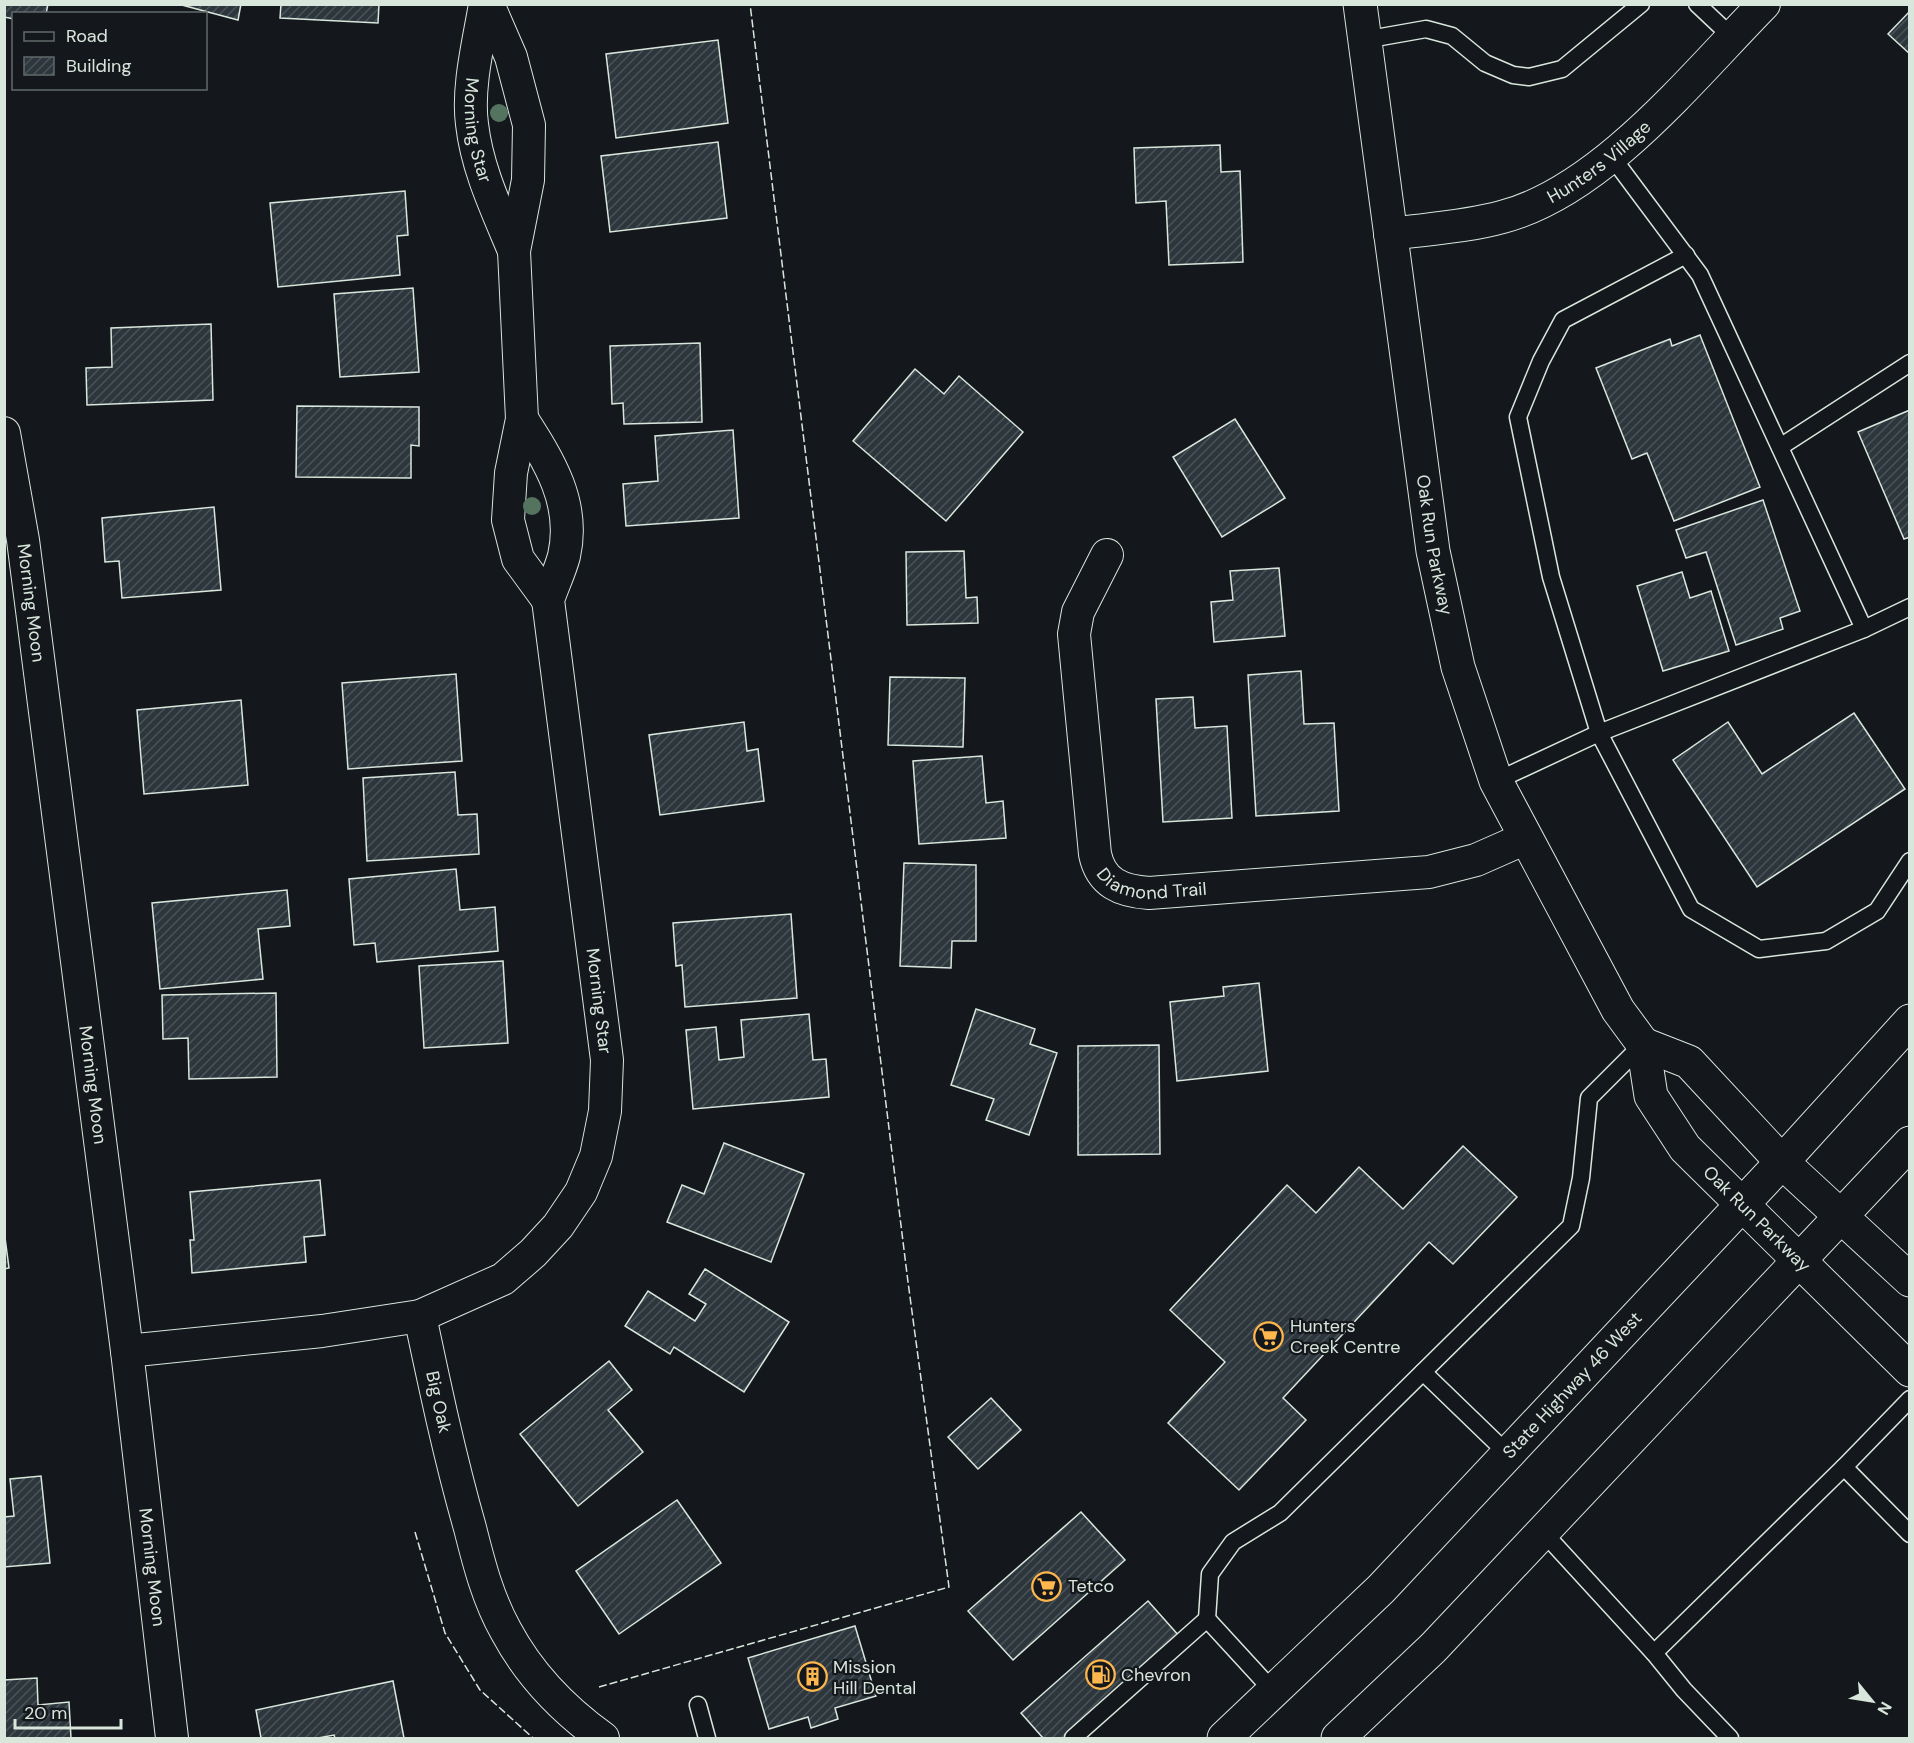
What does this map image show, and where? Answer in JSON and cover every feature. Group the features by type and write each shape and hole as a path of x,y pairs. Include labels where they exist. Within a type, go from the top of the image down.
{"street":[{"name":"Morning Star","path":"486,4 474,69 471,123 486,183 514,251"},
{"name":"Morning Star","path":"486,4 511,57 529,125 528,180 514,251 522,419 511,473 508,520 518,559 548,600"},
{"name":"Oak Run Parkway","path":"1360,4 1433,551 1458,667 1496,781 1618,1010 1643,1044 1651,1096 1685,1148 1910,1370"},
{"name":"Hunters Village","path":"1390,234 1503,217 1538,204 1576,183 1612,157 1764,4"},
{"name":"Morning Star","path":"420,1316 503,1279 534,1253 558,1226 581,1192 596,1156 605,1112 607,1060 548,600 564,555 566,510 553,468 522,419"},
{"name":"Morning Moon","path":"4,433 23,540 127,1351 172,1738"},
{"name":"Diamond Trail","path":"1107,555 1078,612 1074,634 1095,854 1097,865 1113,884 1123,890 1149,893 1429,872 1476,860 1526,838"},
{"name":"State Highway 46 West","path":"1224,1738 1381,1589 1782,1162 1910,1021"},
{"path":"1643,1044 1689,1062 1782,1162 1910,1280"},
{"path":"1338,1738 1433,1648 1749,1315 1797,1259 1910,1143"},
{"path":"127,1351 322,1331 420,1316"},
{"name":"Big Oak","path":"420,1316 452,1467 491,1600 506,1632 545,1687 574,1717 603,1738"}],"lane":[{"path":"1364,40 1426,29 1452,36 1485,63 1513,75 1529,77 1562,69 1641,4"},
{"path":"1697,4 1732,37"},
{"path":"1612,157 1700,274 1864,629"},
{"path":"1686,255 1563,320 1541,361 1518,417 1551,577 1599,733 1691,909 1760,949 1826,941 1877,911 1910,861"},
{"path":"1780,447 1910,363"},
{"path":"1496,781 1599,733 1864,629 1910,607"},
{"path":"1073,1738 1207,1618 1210,1574 1233,1542 1280,1513 1571,1226 1581,1178 1589,1098 1643,1044"},
{"path":"1424,1372 1509,1455"},
{"path":"1654,1653 1910,1399"},
{"path":"1844,1467 1910,1534"},
{"path":"1543,1532 1730,1738"},
{"path":"1207,1618 1274,1692"},
{"path":"698,1705 707,1738"}],"building":[{"path":"4,4 48,4 46,12 12,12 12,19 4,17"},
{"path":"178,4 241,4 238,20"},
{"path":"281,4 379,4 378,23 280,18"},
{"path":"1910,11 1910,54 1888,34"},
{"path":"718,40 728,123 616,138 606,54"},
{"path":"718,142 727,218 610,232 601,156"},
{"path":"1220,145 1221,172 1240,171 1243,262 1169,265 1166,201 1136,203 1134,148"},
{"path":"405,191 408,235 397,236 400,275 278,287 270,203"},
{"path":"413,288 419,372 340,377 334,294"},
{"path":"211,324 213,400 87,405 86,368 112,367 111,328"},
{"path":"1700,335 1760,487 1674,521 1647,453 1632,459 1596,368 1670,339 1672,346"},
{"path":"700,343 702,422 624,424 623,403 612,404 610,346"},
{"path":"915,369 944,394 959,376 1023,432 946,521 853,441"},
{"path":"297,406 419,407 419,446 411,445 411,478 296,477"},
{"path":"1910,410 1910,537 1904,539 1858,432"},
{"path":"1235,419 1285,498 1222,537 1173,457"},
{"path":"733,430 739,518 626,526 623,484 658,481 655,436"},
{"path":"1763,500 1800,611 1780,618 1783,629 1736,645 1706,552 1686,558 1676,530"},
{"path":"214,507 221,590 122,598 119,561 105,562 102,518"},
{"path":"964,551 966,598 977,597 978,623 907,625 906,552"},
{"path":"1279,568 1285,636 1214,642 1211,602 1233,600 1230,571"},
{"path":"1682,572 1690,598 1711,591 1729,651 1663,671 1637,586"},
{"path":"1301,671 1304,724 1334,723 1339,811 1256,816 1248,675"},
{"path":"456,674 462,761 348,769 342,683"},
{"path":"890,677 965,678 963,747 888,745"},
{"path":"1193,697 1195,728 1227,726 1232,818 1163,822 1156,699"},
{"path":"241,700 248,785 144,794 137,710"},
{"path":"1854,713 1905,789 1757,887 1673,760 1728,722 1762,774"},
{"path":"744,722 747,751 758,749 764,801 660,815 649,735"},
{"path":"982,756 986,803 1003,801 1006,838 919,844 913,761"},
{"path":"455,772 458,815 477,814 479,854 367,861 363,778"},
{"path":"904,863 976,865 976,941 952,941 951,968 900,966"},
{"path":"456,869 460,910 495,907 498,951 377,962 375,943 354,945 349,879"},
{"path":"287,890 290,926 258,929 263,979 160,989 152,903"},
{"path":"791,914 797,998 685,1007 682,965 676,966 673,923"},
{"path":"503,961 508,1043 424,1048 419,966"},
{"path":"1259,983 1268,1071 1177,1081 1170,1002 1224,996 1223,987"},
{"path":"276,993 277,1077 189,1079 188,1038 163,1039 162,995"},
{"path":"976,1009 1035,1029 1030,1044 1057,1053 1029,1135 986,1120 994,1099 951,1085"},
{"path":"809,1014 813,1060 826,1059 829,1097 693,1109 686,1030 716,1027 719,1060 744,1057 741,1020"},
{"path":"1159,1045 1160,1154 1078,1155 1078,1046"},
{"path":"724,1143 804,1174 771,1262 667,1222 682,1185 704,1194"},
{"name":"Hunters Creek Centre","path":"1463,1146 1517,1197 1453,1264 1429,1242 1283,1398 1306,1420 1239,1490 1168,1423 1225,1362 1170,1310 1287,1185 1316,1213 1359,1167 1403,1209"},
{"path":"320,1180 325,1235 304,1237 306,1262 192,1273 190,1240 194,1240 190,1192"},
{"path":"4,1230 9,1268 4,1269"},
{"path":"705,1269 789,1322 744,1392 674,1347 670,1354 625,1326 648,1291 695,1321 706,1304 689,1294"},
{"path":"609,1361 632,1390 608,1410 643,1452 578,1506 520,1434"},
{"path":"991,1398 1021,1430 978,1469 948,1437"},
{"path":"41,1476 50,1563 4,1567 4,1517 14,1516 10,1479"},
{"path":"677,1500 721,1563 619,1634 576,1571"},
{"name":"Tetco","path":"1081,1512 1125,1560 1013,1660 968,1611"},
{"name":"Chevron","path":"1148,1601 1180,1637 1064,1738 1043,1738 1021,1713"},
{"name":"Mission Hill Dental","path":"855,1626 876,1696 835,1708 838,1719 811,1728 808,1717 769,1729 748,1658"},
{"path":"37,1678 38,1705 69,1702 71,1738 4,1738 4,1680"},
{"path":"393,1681 404,1738 335,1738 334,1735 318,1738 261,1738 256,1710"}],"fence":[{"path":"599,1687 949,1587 908,1282 750,4"},
{"path":"415,1532 445,1633 480,1690 533,1738"}],"place":[{"name":"Hunters Creek Centre","path":"1269,1336"},
{"name":"Tetco","path":"1047,1586"},
{"name":"Chevron","path":"1100,1675"},
{"name":"Mission Hill Dental","path":"812,1677"}]}
